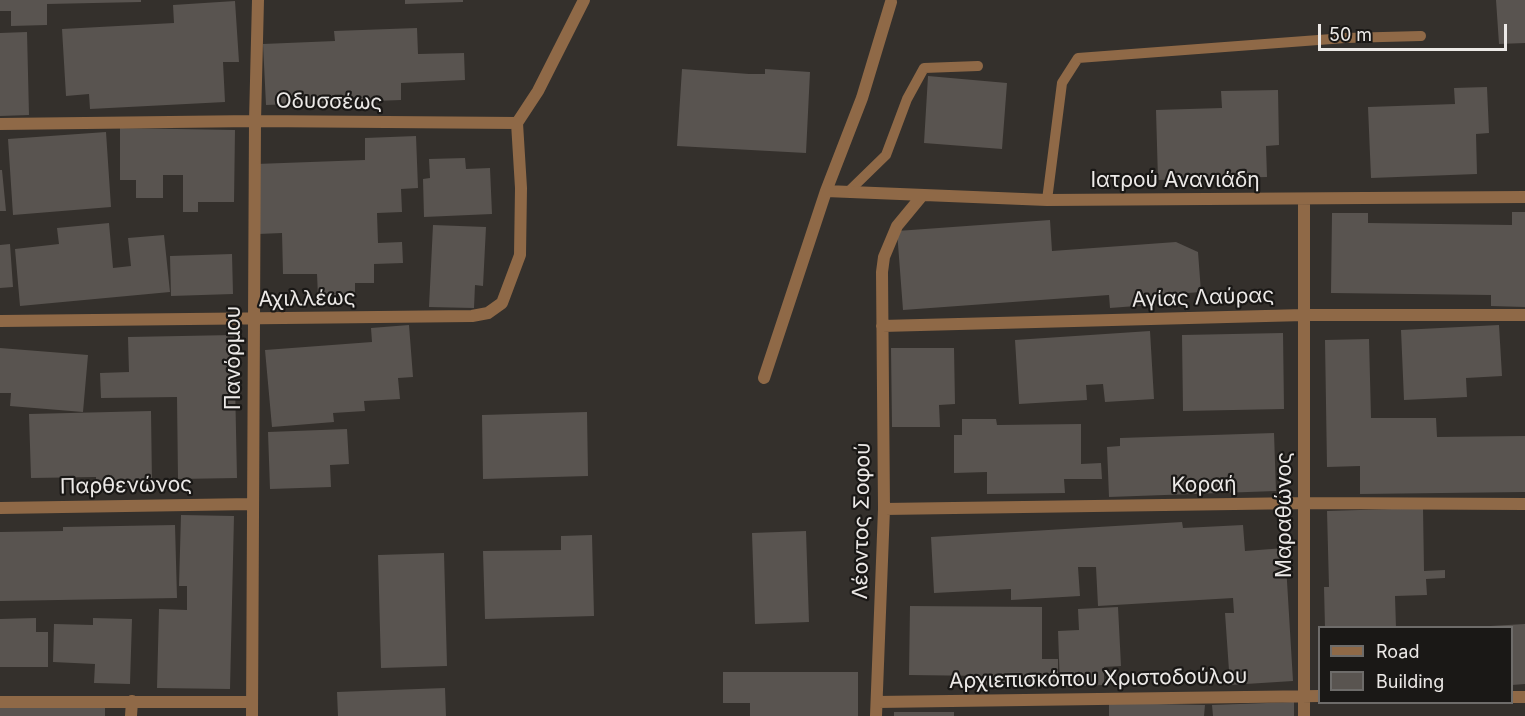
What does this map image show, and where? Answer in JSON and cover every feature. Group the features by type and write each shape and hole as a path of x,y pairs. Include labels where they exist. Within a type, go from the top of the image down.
{"street":[{"name":"Πανόρμου","path":"252,716 255,121 258,0"},
{"path":"517,123 538,91 584,0"},
{"path":"764,378 826,191 862,98 891,2"},
{"name":"Οδυσσέως","path":"0,124 255,121 517,123"},
{"name":"Αχιλλέως","path":"0,321 472,316 488,313 502,303 520,255 521,188 517,123"},
{"name":"Ιατρού Ανανιάδη","path":"826,191 921,197 961,195 1047,200 1525,197"},
{"name":"Λέοντος Σοφού","path":"876,716 884,509 882,326 884,257 897,226 921,197"},
{"name":"Μαραθώνος","path":"1304,200 1304,716"},
{"name":"Αγίας Λαύρας","path":"882,326 1304,315 1525,315"},
{"name":"Κοραή","path":"884,509 1304,503 1525,504"},
{"name":"Παρθενώνος","path":"0,507 252,504"},
{"name":"Αρχιεπισκόπου Χριστοδούλου","path":"877,702 1318,696"},
{"path":"131,716 132,701"},
{"path":"0,702 252,702"}],"lane":[{"path":"1047,200 1062,82 1078,58 1345,38 1421,36"},
{"path":"848,192 886,155 908,99 924,68 978,66"}],"building":[{"path":"0,0 141,0 141,2 47,4 47,25 11,26 11,11 0,11"},
{"path":"405,0 463,0 463,2 405,4"},
{"path":"1496,0 1525,0 1525,43 1499,44"},
{"path":"235,1 239,62 223,62 225,102 90,109 89,94 66,96 62,29 174,23 173,5"},
{"path":"417,28 418,54 464,53 465,80 401,83 401,100 266,105 263,44 335,41 334,31"},
{"path":"27,32 29,115 0,116 0,33"},
{"path":"682,69 749,74 765,74 765,69 810,72 806,153 677,146"},
{"path":"928,76 1007,83 1002,149 924,143"},
{"path":"1487,87 1489,133 1476,134 1477,174 1371,178 1368,107 1455,104 1454,88"},
{"path":"1278,90 1279,145 1266,146 1267,177 1158,180 1156,110 1222,108 1221,91"},
{"path":"120,128 235,130 234,202 198,202 198,212 183,212 183,175 163,175 163,198 136,198 136,180 120,180"},
{"path":"106,132 111,207 13,215 8,139"},
{"path":"416,136 418,188 401,189 402,212 377,213 378,243 402,242 403,263 374,264 374,283 355,283 355,295 318,296 317,274 283,274 282,233 258,234 256,164 365,160 365,138"},
{"path":"465,158 466,169 490,168 492,214 424,217 423,179 430,178 429,159"},
{"path":"0,170 2,170 6,211 0,211"},
{"path":"1512,212 1525,212 1525,307 1491,306 1491,295 1331,293 1332,213 1368,213 1368,223 1512,225"},
{"path":"1050,220 1052,251 1176,242 1198,252 1201,292 1148,296 1149,305 1110,308 1109,295 903,310 897,231"},
{"path":"109,223 113,268 131,266 128,238 164,235 170,292 20,306 15,249 59,244 57,228"},
{"path":"433,225 486,227 483,286 475,285 474,308 429,307"},
{"path":"10,244 13,287 0,288 0,245"},
{"path":"232,254 233,294 171,296 170,256"},
{"path":"409,325 413,377 398,378 400,399 364,401 365,411 333,413 334,422 272,427 265,350 372,342 371,328"},
{"path":"1499,325 1502,376 1466,378 1467,397 1404,400 1401,330"},
{"path":"1150,331 1154,399 1105,402 1103,384 1086,385 1087,400 1019,404 1015,340"},
{"path":"1283,333 1284,409 1183,411 1182,335"},
{"path":"234,335 237,478 178,479 177,397 101,398 100,373 129,372 128,337"},
{"path":"1369,339 1371,418 1436,418 1437,437 1525,436 1525,492 1360,494 1360,466 1327,467 1325,340"},
{"path":"0,348 88,355 83,412 10,406 11,393 0,393"},
{"path":"891,348 954,348 955,404 939,405 940,427 892,427"},
{"path":"151,411 152,485 96,486 96,477 31,478 29,414"},
{"path":"587,412 588,476 483,479 482,415"},
{"path":"962,419 996,419 997,425 1081,424 1081,464 1101,463 1102,479 1064,479 1065,493 987,494 987,472 954,473 954,435 962,435"},
{"path":"347,429 349,464 330,465 331,487 270,489 268,432"},
{"path":"1274,433 1276,491 1109,497 1107,447 1120,446 1120,438"},
{"path":"1423,508 1424,571 1445,570 1445,578 1426,579 1427,595 1395,596 1396,626 1325,626 1324,587 1329,587 1327,511"},
{"path":"181,515 234,516 230,689 157,688 159,609 187,610 187,586 179,586"},
{"path":"1182,522 1183,528 1243,525 1245,551 1285,548 1293,681 1230,685 1225,613 1234,613 1233,598 1098,606 1096,567 1078,567 1080,596 1011,600 1011,589 934,593 931,537"},
{"path":"175,525 177,598 0,601 0,532 63,531 63,527"},
{"path":"806,531 809,622 755,624 752,533"},
{"path":"592,535 594,616 485,619 483,551 561,550 561,536"},
{"path":"444,553 447,666 381,668 378,555"},
{"path":"910,606 1042,607 1042,659 1058,659 1058,686 986,685 986,676 909,675"},
{"path":"1118,607 1121,666 1104,667 1104,685 1060,687 1058,631 1079,630 1078,609"},
{"path":"36,618 36,632 48,632 48,667 0,667 0,619"},
{"path":"93,618 132,619 130,684 94,683 95,664 53,662 54,624 93,625"},
{"path":"1525,624 1525,684 1513,685 1513,626 1490,626"},
{"path":"723,672 858,672 858,716 750,716 750,703 723,703"},
{"path":"445,688 446,716 338,716 337,692"},
{"path":"1294,702 1294,716 1213,716 1212,705"},
{"path":"1109,703 1205,705 1204,716 1109,716"},
{"path":"105,707 105,716 0,716 0,708"},
{"path":"894,712 954,712 954,716 894,716"}]}
